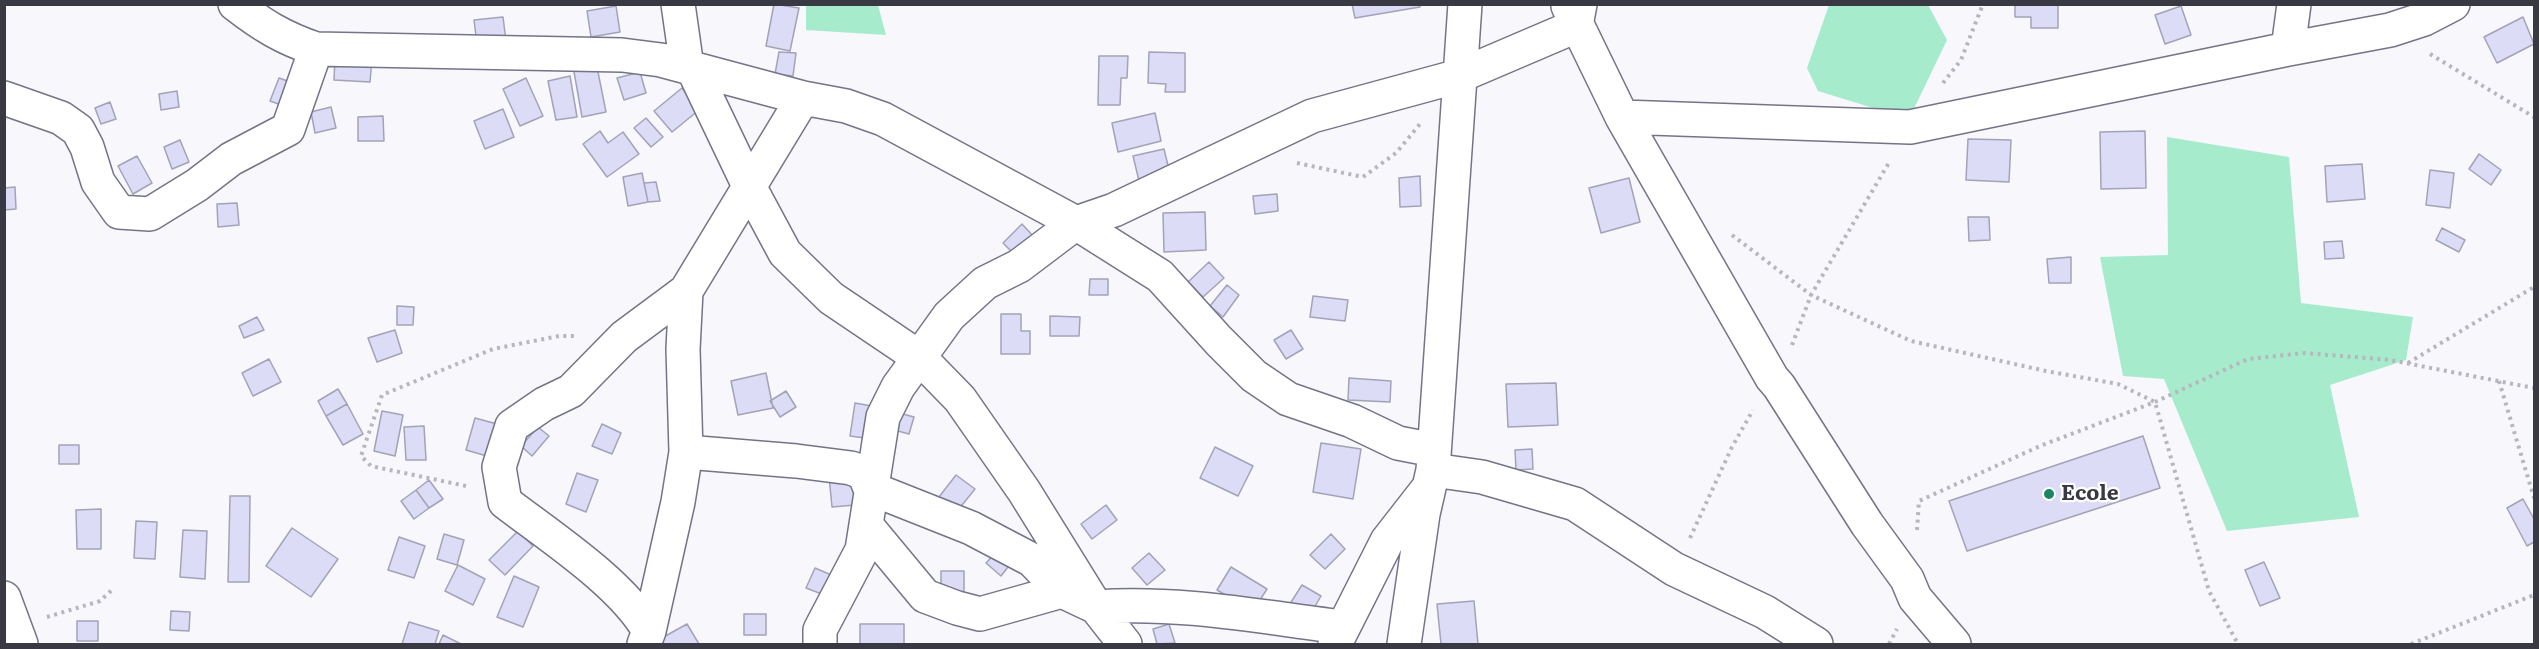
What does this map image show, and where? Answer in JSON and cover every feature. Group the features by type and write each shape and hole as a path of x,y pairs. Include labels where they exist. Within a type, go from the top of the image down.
{"street":[{"path":"235,4 265,28 289,40 316,49 597,53 661,60 803,98 846,106 883,119 1076,223 1160,276 1254,376 1288,399 1352,421 1398,443 1431,470 1482,477 1575,504 1674,569 1765,612 1816,645"},
{"path":"678,4 690,68 785,253 831,298 920,358 960,399 1023,491 1096,606 1125,645"},
{"path":"1404,645 1431,470 1465,4"},
{"path":"2288,49 2294,4"},
{"path":"1622,117 1910,127 2390,30 2424,19 2453,4"},
{"path":"820,645 820,630 862,550 883,417 898,387 949,316 985,284 1019,266 1076,223 1124,205 1312,116 1459,76 1574,12 1622,117 1772,378 1867,524 1907,579 1915,598 1954,645"},
{"path":"4,98 61,118 78,130 87,147 98,182 119,212 150,214 197,185 231,159 288,129 316,49"},
{"path":"647,638 640,615 584,562 505,502 499,467 512,426 543,404 571,391 624,337 686,291 803,98"},
{"path":"647,638 678,502 686,452 683,349 686,291"},
{"path":"686,452 851,468 864,473 870,488 970,528 1032,560 1062,591 1096,606 1170,605 1339,636 1387,542 1431,470"},
{"path":"866,525 925,596 957,608 980,614 1062,591"},
{"path":"4,597 19,639"}],"path":[{"path":"1942,85 1961,60 1983,4"},
{"path":"2390,30 2535,117"},
{"path":"1296,163 1363,177 1396,153 1424,119"},
{"path":"1786,354 1792,346 1811,295 1910,127"},
{"path":"1725,231 1811,295 1911,341 2046,371 2118,384 2155,402 2209,591 2238,645"},
{"path":"2407,363 2535,287"},
{"path":"505,502 462,485 371,466 364,460 361,456 382,395 493,349 559,336 624,337"},
{"path":"1916,541 1919,501 2040,446 2155,402 2248,359 2305,353 2390,360 2535,388"},
{"path":"2499,381 2535,498"},
{"path":"1674,569 1745,424"},
{"path":"19,639 45,617 100,601 114,588"},
{"path":"2411,645 2535,595"},
{"path":"1889,645 1915,598"}],"green space":[{"path":"806,5 878,5 886,35 806,30"},
{"path":"1829,5 1928,5 1947,40 1909,119 1818,91 1807,68"},
{"path":"2167,137 2289,157 2301,303 2413,317 2406,360 2330,385 2359,517 2227,531 2164,379 2123,376 2100,257 2168,255"}],"building":[{"path":"774,4 799,8 790,51 766,46"},
{"path":"1352,4 1420,4 1420,7 1355,18"},
{"path":"2015,4 2058,4 2058,28 2031,28 2031,17 2015,17"},
{"path":"616,6 620,32 591,37 587,11"},
{"path":"2181,6 2191,35 2165,44 2155,15"},
{"path":"503,17 506,41 477,44 474,20"},
{"path":"2523,17 2534,44 2497,63 2484,37"},
{"path":"779,52 796,53 793,76 775,74"},
{"path":"1149,52 1185,53 1185,92 1165,92 1166,84 1148,83"},
{"path":"1099,56 1128,56 1127,78 1121,78 1120,105 1098,105"},
{"path":"335,57 372,59 370,82 334,80"},
{"path":"596,62 606,112 582,117 573,66"},
{"path":"640,72 646,93 624,100 617,78"},
{"path":"570,76 577,117 556,120 548,81"},
{"path":"279,78 296,84 287,107 270,101"},
{"path":"526,78 543,116 520,126 503,89"},
{"path":"682,88 699,110 672,132 654,111"},
{"path":"177,91 179,107 161,110 159,94"},
{"path":"110,102 116,119 101,124 95,108"},
{"path":"331,107 336,128 315,133 311,112"},
{"path":"503,109 514,137 485,149 474,121"},
{"path":"1155,113 1161,141 1118,152 1112,123"},
{"path":"383,116 384,141 358,141 358,117"},
{"path":"646,118 663,137 651,147 634,128"},
{"path":"600,131 608,143 623,132 639,154 607,177 583,144"},
{"path":"2145,131 2146,188 2101,189 2100,132"},
{"path":"1968,139 2011,140 2009,182 1966,180"},
{"path":"180,140 189,162 172,169 164,147"},
{"path":"1164,149 1171,178 1140,185 1133,156"},
{"path":"2479,154 2501,170 2491,185 2469,169"},
{"path":"137,156 152,183 133,194 118,166"},
{"path":"2362,164 2365,199 2327,202 2325,166"},
{"path":"2430,170 2454,173 2450,208 2426,205"},
{"path":"642,173 648,202 628,206 623,177"},
{"path":"1420,176 1421,206 1400,207 1399,178"},
{"path":"1629,178 1640,222 1601,233 1589,188"},
{"path":"656,182 660,201 648,202 644,183"},
{"path":"15,187 16,209 4,210 4,188"},
{"path":"1277,194 1278,211 1255,214 1253,196"},
{"path":"237,203 239,225 218,227 217,204"},
{"path":"1205,212 1206,250 1164,252 1163,213"},
{"path":"1968,217 1989,217 1990,240 1969,241"},
{"path":"1022,224 1035,238 1016,256 1003,243"},
{"path":"2442,228 2465,240 2459,252 2436,240"},
{"path":"2342,241 2344,258 2325,259 2324,242"},
{"path":"2071,257 2071,283 2049,283 2047,259"},
{"path":"1209,262 1224,278 1203,297 1188,282"},
{"path":"1090,279 1108,279 1108,295 1089,295"},
{"path":"1227,285 1239,295 1223,317 1210,306"},
{"path":"1313,296 1348,300 1345,321 1310,317"},
{"path":"397,306 414,307 413,325 397,325"},
{"path":"1001,314 1021,314 1021,331 1030,331 1030,354 1001,354"},
{"path":"1050,316 1080,317 1079,336 1050,336"},
{"path":"257,317 264,330 244,338 239,326"},
{"path":"395,330 402,353 377,362 368,338"},
{"path":"1291,330 1303,349 1286,359 1274,340"},
{"path":"269,359 281,382 253,396 242,373"},
{"path":"766,373 773,408 738,415 731,381"},
{"path":"1349,378 1391,381 1390,402 1348,400"},
{"path":"1556,383 1558,425 1508,427 1506,384"},
{"path":"338,389 347,404 326,416 318,401"},
{"path":"786,391 796,407 780,417 770,401"},
{"path":"855,403 877,407 872,439 850,436"},
{"path":"347,404 363,434 343,445 326,416"},
{"path":"888,410 914,417 909,434 883,427"},
{"path":"382,411 403,415 395,456 374,451"},
{"path":"475,418 497,424 487,456 466,450"},
{"path":"602,424 621,433 612,454 592,446"},
{"path":"424,426 426,460 406,460 404,427"},
{"path":"538,427 549,436 532,456 521,446"},
{"path":"2143,436 2160,488 1967,551 1949,501"},
{"path":"1321,443 1361,449 1353,499 1313,492"},
{"path":"59,445 79,445 79,464 59,464"},
{"path":"1215,447 1253,466 1238,496 1200,478"},
{"path":"1532,449 1533,469 1516,470 1515,450"},
{"path":"577,473 598,480 586,512 566,504"},
{"path":"851,474 855,505 832,507 829,476"},
{"path":"956,475 975,489 950,520 932,506"},
{"path":"429,480 443,499 429,508 416,490"},
{"path":"416,490 429,508 414,519 401,501"},
{"path":"230,496 250,496 249,582 228,582"},
{"path":"2523,499 2534,519 2534,542 2527,546 2507,508"},
{"path":"1106,505 1117,520 1092,539 1081,524"},
{"path":"101,509 101,549 77,549 76,510"},
{"path":"136,521 157,522 155,559 134,558"},
{"path":"292,528 338,559 311,597 266,566"},
{"path":"183,530 207,531 205,579 180,577"},
{"path":"518,531 533,546 505,575 489,560"},
{"path":"444,534 464,540 457,565 437,559"},
{"path":"1331,534 1345,549 1325,569 1310,555"},
{"path":"399,537 425,546 414,578 388,570"},
{"path":"997,551 1011,563 1001,576 986,563"},
{"path":"1149,553 1165,570 1147,585 1132,568"},
{"path":"2264,562 2280,598 2260,606 2245,570"},
{"path":"458,565 485,579 473,605 445,591"},
{"path":"1231,567 1267,589 1253,611 1217,590"},
{"path":"815,568 836,577 827,596 806,588"},
{"path":"941,571 964,571 964,597 941,596"},
{"path":"514,576 539,587 523,627 497,617"},
{"path":"1302,585 1321,596 1306,622 1286,610"},
{"path":"1474,601 1478,644 1441,644 1437,604"},
{"path":"171,611 190,612 189,631 170,630"},
{"path":"744,614 766,614 766,635 744,635"},
{"path":"77,621 98,621 98,641 77,641"},
{"path":"409,622 439,631 435,644 402,644"},
{"path":"687,624 699,644 664,644 660,639"},
{"path":"860,624 904,624 904,644 860,644"},
{"path":"1169,624 1175,643 1157,644 1153,629"},
{"path":"443,635 461,644 439,644"}],"place":[{"name":"Ecole","path":"2049,494"}]}
